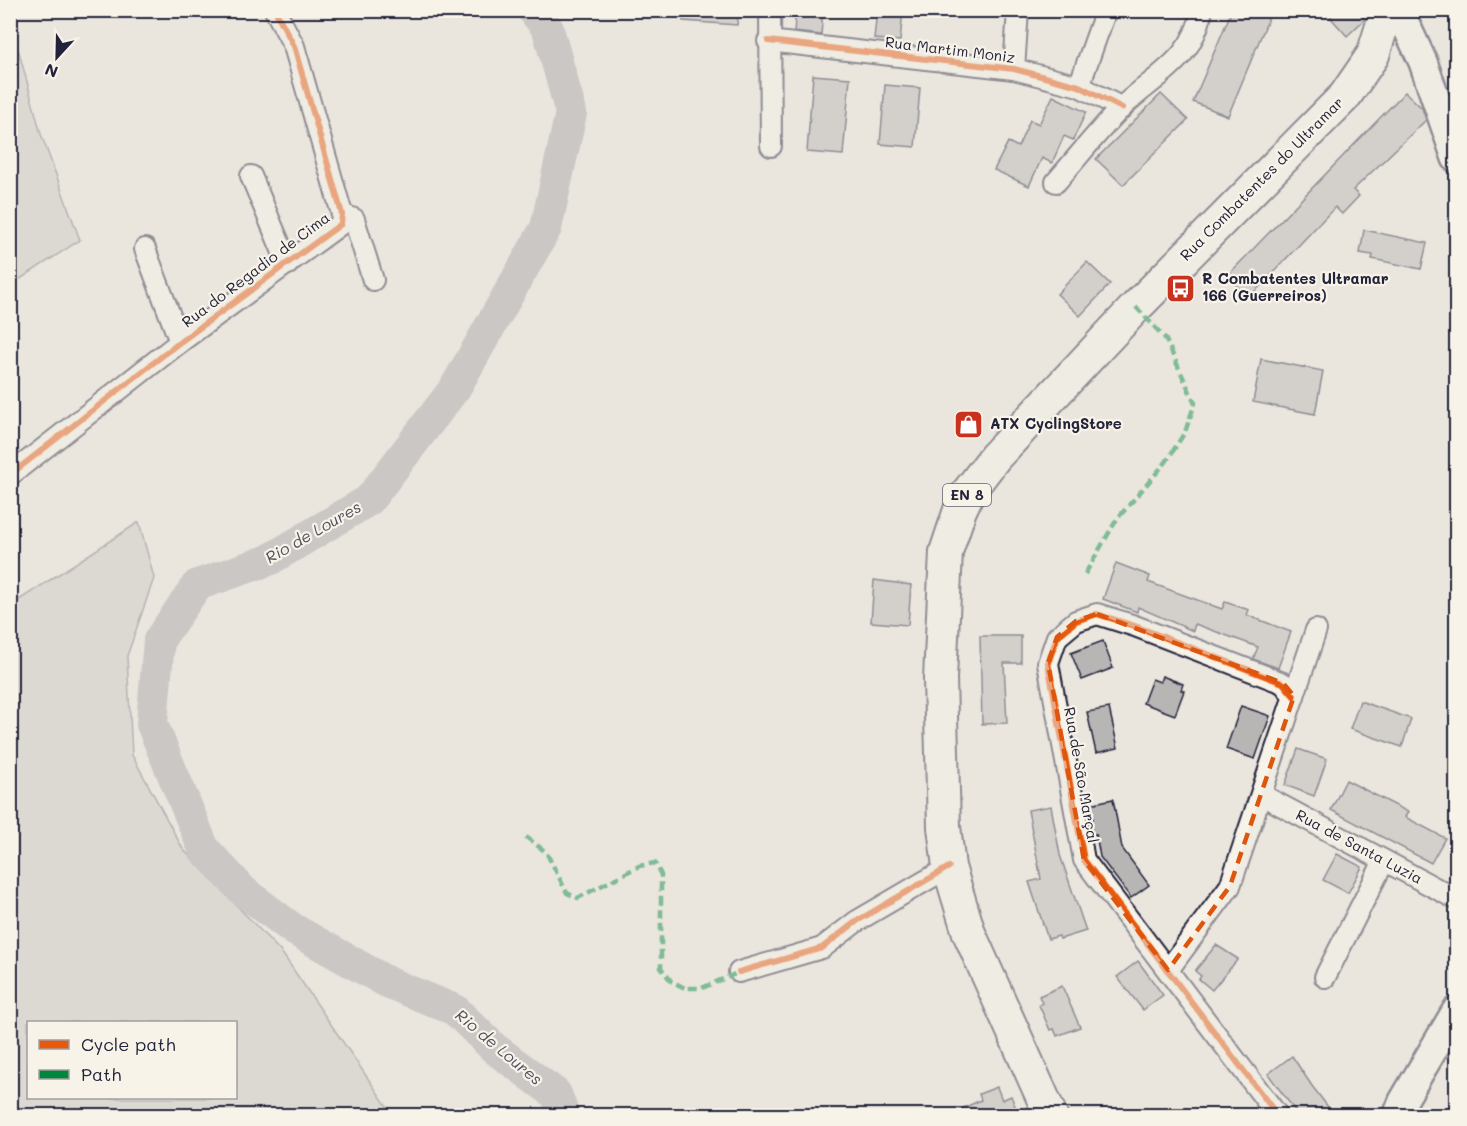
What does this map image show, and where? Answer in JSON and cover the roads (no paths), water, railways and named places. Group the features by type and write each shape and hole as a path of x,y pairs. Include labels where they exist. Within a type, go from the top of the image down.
{"main road":[{"name":"Rua Combatentes do Ultramar","path":"1051,1116 969,933 949,867 944,827 940,679 946,552 964,500 1002,448 1136,306 1345,96 1373,55 1387,10"}],"street":[{"name":"Rua do Regadio de Cima","path":"10,475 180,342 341,224 342,214 294,46 274,10"},
{"path":"770,10 768,41 771,146"},
{"path":"1014,69 1018,10"},
{"path":"1079,86 1106,10"},
{"path":"1056,182 1122,108 1174,65 1198,32 1202,10"},
{"path":"1399,10 1423,62 1456,158"},
{"name":"Rua Martim Moniz","path":"768,41 1014,69 1079,86 1122,108"},
{"path":"251,176 288,264"},
{"path":"342,214 354,219 373,280"},
{"path":"145,249 180,342"},
{"name":"Rua de São Marçal","path":"1278,1116 1084,860 1048,663 1057,637 1076,621 1097,614 1135,626 1284,683 1294,696"},
{"path":"1168,970 1230,886 1316,630"},
{"name":"Rua de Santa Luzia","path":"1262,795 1456,899"},
{"path":"1325,977 1384,861"},
{"path":"739,972 822,948 857,921 949,867"},
{"path":"1397,1116 1403,1101 1456,1011"}],"waterway":[{"name":"Rio de Loures","path":"533,10 548,29 571,113 546,228 455,388 369,500 269,560 197,585 159,640 152,724 204,849 243,891 293,929 387,982 455,1010 495,1049 556,1094 564,1116"}],"place":[{"name":"R Combatentes Ultramar 166 (Guerreiros)","path":"1181,288"},
{"name":"ATX CyclingStore","path":"969,424"}]}
